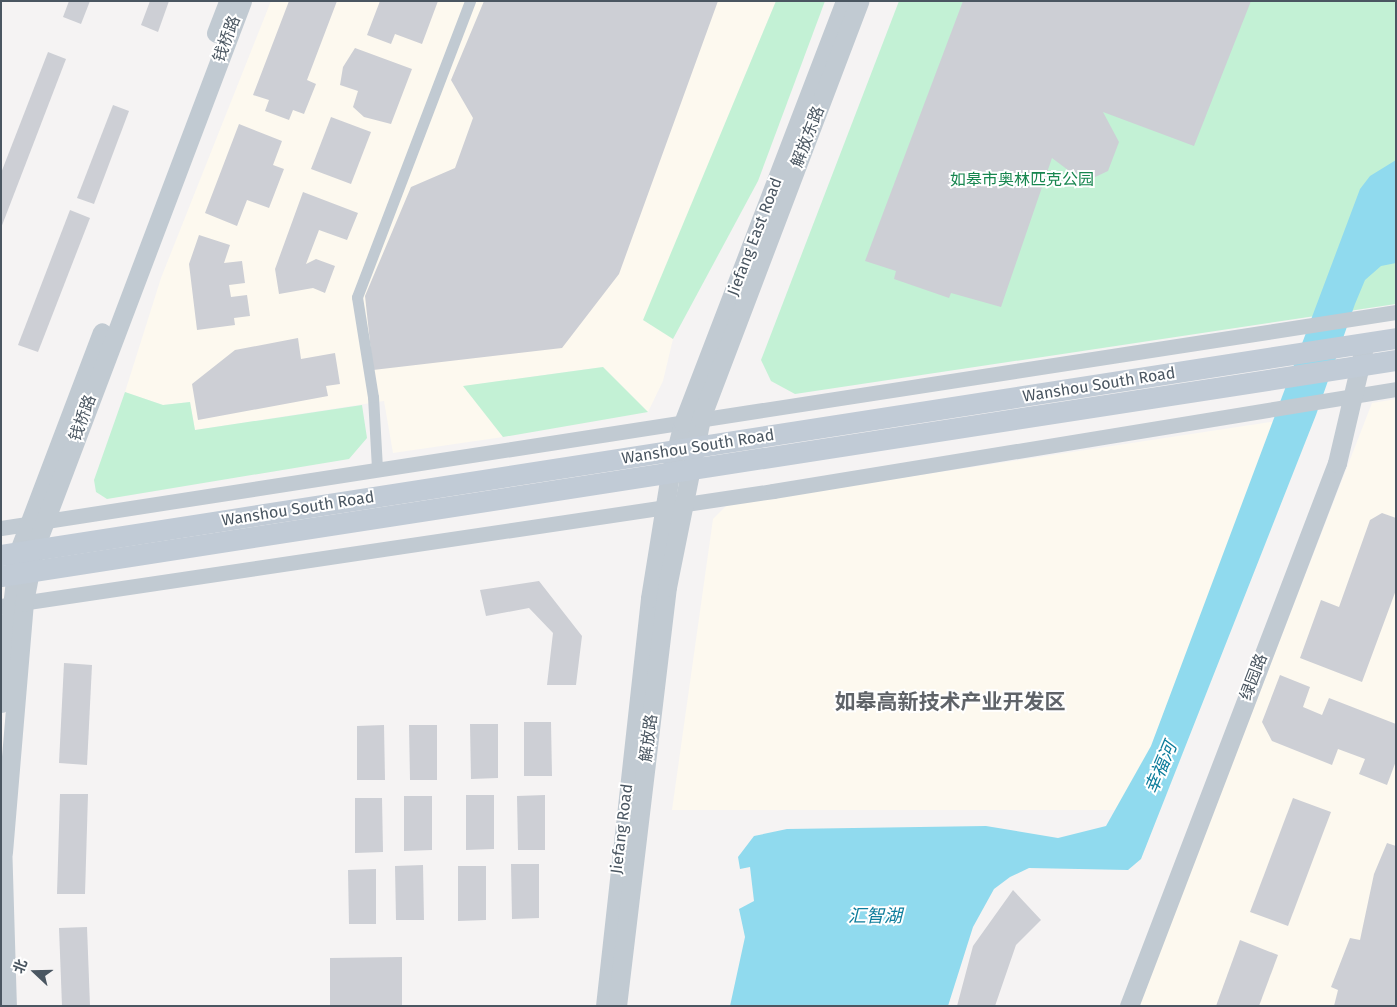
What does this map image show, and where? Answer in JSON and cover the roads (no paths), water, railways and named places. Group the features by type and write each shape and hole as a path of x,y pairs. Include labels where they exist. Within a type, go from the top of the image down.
{"main road":[{"name":"Wanshou South Road","path":"18,553 1396,338"},
{"name":"Wanshou South Road","path":"15,574 680,473 1396,360"}],"street":[{"name":"钱桥路","path":"37,522 228,1"},
{"name":"钱桥路","path":"1,703 18,553 37,522 242,1"},
{"path":"377,468 373,397 357,297 470,1"},
{"name":"Jiefang East Road","path":"680,473 692,420 845,1"},
{"name":"解放东路","path":"692,420 859,1"},
{"path":"1,528 377,468 1396,312"},
{"name":"绿园路","path":"1129,1006 1337,462 1365,343"},
{"path":"12,604 673,504 1396,389"},
{"name":"解放路","path":"617,1006 666,597 673,504 680,473"},
{"name":"Jiefang Road","path":"605,1006 610,927 673,504"},
{"name":"钱桥路","path":"7,1006 3,852 12,604"},
{"name":"钱桥路","path":"1,832 3,852"}],"water":[{"path":"1396,160 1396,263 1381,266 1365,280 1316,415 1141,859 1128,870 1029,868 1010,877 994,889 973,927 948,1006 730,1006 745,937 739,909 754,901 750,867 740,869 738,857 754,836 787,829 986,826 1058,838 1106,826 1151,746 1360,189 1370,176"}],"district":[{"name":"如皋高新技术产业开发区","path":"950,702"}],"park label":[{"name":"如皋市奥林匹克公园","path":"1022,180"}],"water label":[{"name":"幸福河","path":"1161,768"},
{"name":"汇智湖","path":"875,916"}]}
